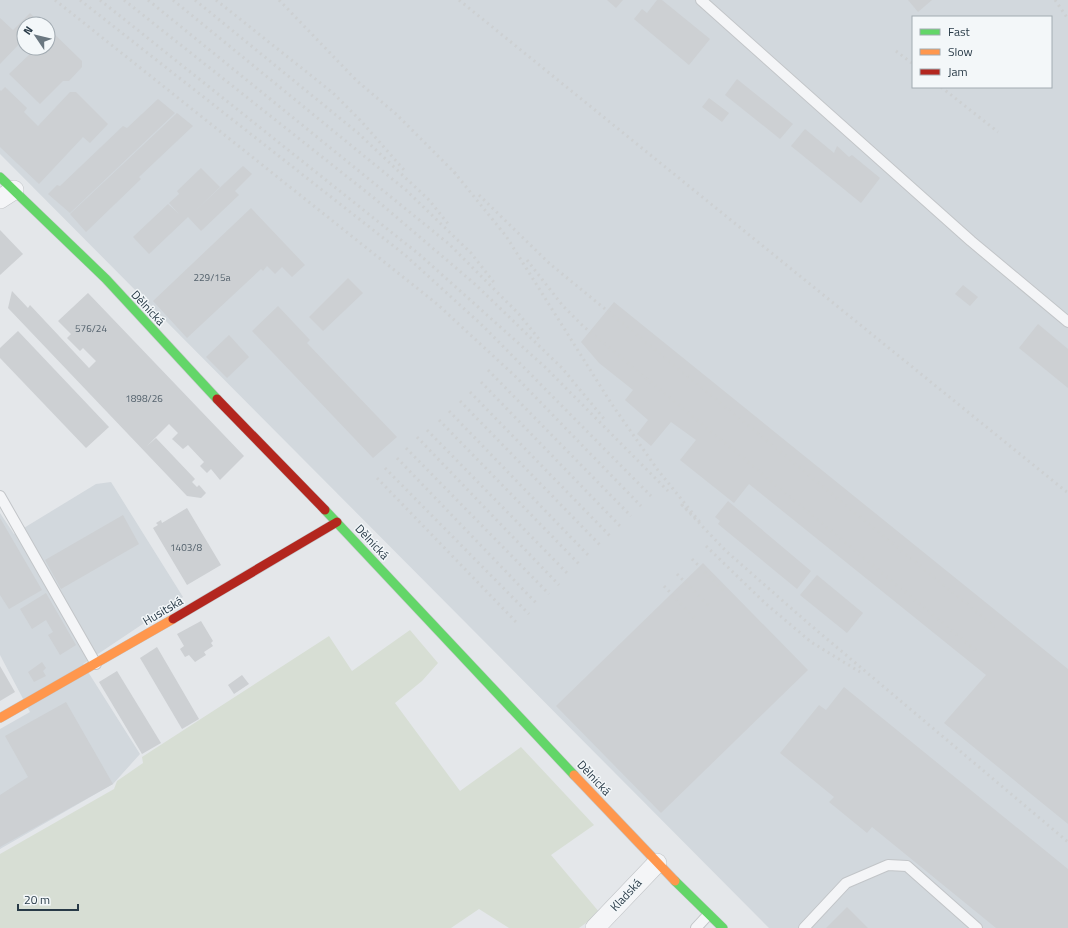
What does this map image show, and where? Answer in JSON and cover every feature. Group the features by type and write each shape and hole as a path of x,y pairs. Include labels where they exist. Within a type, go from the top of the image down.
{"street":[{"name":"Dělnická","path":"0,176 7,195 106,279 193,374 337,522 657,863 708,915 723,928"},
{"name":"Husitská","path":"0,718 96,664 337,522"},
{"name":"Kladská","path":"595,928 657,863"}],"lane":[{"path":"701,0 965,235 1068,322"},
{"path":"0,496 96,664"},
{"path":"804,928 846,882 888,865 907,866 977,928"},
{"path":"696,928 708,915"}],"shaded area":[{"path":"0,0 1068,0 1068,928 769,928 0,154"},
{"path":"111,482 183,597 83,664 140,754 113,784 0,849 0,729 30,712 0,655 0,513 14,534 96,484"},
{"path":"410,630 438,663 422,681 395,703 460,791 521,747 594,825 551,855 600,913 579,928 509,928 479,909 451,928 0,928 0,854 114,789 117,781 143,763 142,757 329,636 352,671"}],"building":[{"path":"607,0 623,0 616,8"},
{"path":"657,0 662,0 710,39 689,65 634,19 642,9 647,13"},
{"path":"908,0 932,0 918,12"},
{"path":"0,18 13,30 16,27 16,47 0,64"},
{"path":"56,36 82,61 82,67 69,81 63,81 40,104 9,74 28,56 56,56"},
{"path":"737,79 793,124 780,139 725,95"},
{"path":"5,87 27,108 24,112 38,126 70,92 76,92 108,124 90,143 83,137 39,184 0,147 0,90 1,91"},
{"path":"709,98 729,113 722,122 702,107"},
{"path":"158,99 175,113 70,213 48,194 57,185 60,186 123,126 127,128"},
{"path":"177,113 193,126 139,177 141,179 86,232 70,214"},
{"path":"805,129 834,153 837,146 849,157 852,155 880,178 861,203 791,146"},
{"path":"243,166 252,174 235,191 239,195 201,231 188,217 149,254 133,237 168,204 179,214 169,203 179,194 177,191 201,168 220,187 194,212"},
{"path":"251,208 305,265 292,277 282,267 275,274 267,266 263,271 261,269 187,338 153,301"},
{"path":"0,230 23,254 0,275"},
{"path":"348,278 363,293 323,331 309,317"},
{"path":"963,285 978,297 970,306 955,294"},
{"path":"12,291 28,308 30,305 89,368 96,361 83,348 80,351 67,338 71,334 58,321 88,293 244,456 220,480 211,469 207,473 200,466 204,462 188,445 183,449 172,439 178,433 169,424 147,446 156,438 195,479 192,482 197,487 199,485 206,493 201,498 187,496 8,308"},
{"path":"614,302 1068,669 1068,824 944,723 986,675 749,484 734,503 680,460 696,440 671,422 651,446 637,434 648,420 625,400 633,390 599,363 581,342"},
{"path":"278,306 310,340 307,343 397,437 373,458 252,331"},
{"path":"1038,324 1068,349 1068,388 1019,348"},
{"path":"18,331 109,427 86,448 0,358 0,348"},
{"path":"229,335 249,357 227,378 206,357"},
{"path":"728,501 811,571 797,589 718,524 720,521 715,517"},
{"path":"187,508 221,565 187,585 153,528 158,525 156,523 161,520 162,523"},
{"path":"123,515 139,544 61,589 45,560"},
{"path":"0,518 42,590 9,609 0,595"},
{"path":"703,563 808,670 661,813 556,706"},
{"path":"817,575 863,613 847,633 800,595"},
{"path":"46,593 76,645 60,655 48,635 53,632 46,620 32,629 20,609"},
{"path":"201,621 213,641 211,643 213,646 204,652 206,655 195,662 189,655 185,657 180,649 184,646 177,634"},
{"path":"157,647 199,719 182,729 140,658"},
{"path":"42,662 46,668 43,671 46,676 34,682 28,672"},
{"path":"0,666 15,692 0,701"},
{"path":"117,671 161,743 142,754 99,682"},
{"path":"242,675 249,684 234,694 228,685"},
{"path":"844,687 1068,869 1068,928 996,928 872,827 867,833 829,802 834,797 780,753 819,705 826,710"},
{"path":"66,702 113,784 0,847 0,795 28,777 5,736"},
{"path":"847,907 868,928 826,928"}],"railway":[{"path":"55,0 437,304 515,376 641,506"},
{"path":"80,0 405,255 483,326 651,496"},
{"path":"100,0 420,255 544,366 668,491"},
{"path":"124,0 374,198 476,285 562,368 605,420"},
{"path":"148,0 449,244 518,313 539,339"},
{"path":"173,0 407,191 471,253 496,285"},
{"path":"195,0 358,133 429,200 449,225"},
{"path":"216,0 333,93 361,121 405,171"},
{"path":"279,0 357,81 396,114 457,175"},
{"path":"459,0 1068,493"},
{"path":"1055,0 1068,19"},
{"path":"896,51 912,63"},
{"path":"942,88 998,132"},
{"path":"454,172 506,236 611,403 657,469 699,521 682,505 726,551 808,623 1068,842"},
{"path":"479,195 550,264 995,627"},
{"path":"527,260 563,306 583,326 979,653"},
{"path":"488,370 631,516"},
{"path":"481,382 620,526"},
{"path":"470,392 610,536"},
{"path":"460,401 600,545"},
{"path":"449,411 589,556"},
{"path":"439,420 580,565"},
{"path":"427,430 569,575"},
{"path":"417,437 559,585"},
{"path":"406,448 549,594"},
{"path":"397,458 538,605"},
{"path":"385,468 529,614"},
{"path":"377,478 518,624"},
{"path":"706,546 765,603 811,642 860,672"},
{"path":"692,559 726,593"},
{"path":"677,574 709,606"},
{"path":"664,586 695,619"}],"traffic: fast":[{"path":"0,177 106,279 217,399"},
{"path":"325,510 574,775"},
{"path":"675,881 723,928"}],"traffic: slow":[{"path":"0,718 173,619"},
{"path":"574,775 675,881"}],"traffic: jam":[{"path":"217,399 325,510"},
{"path":"173,619 337,522"}]}
